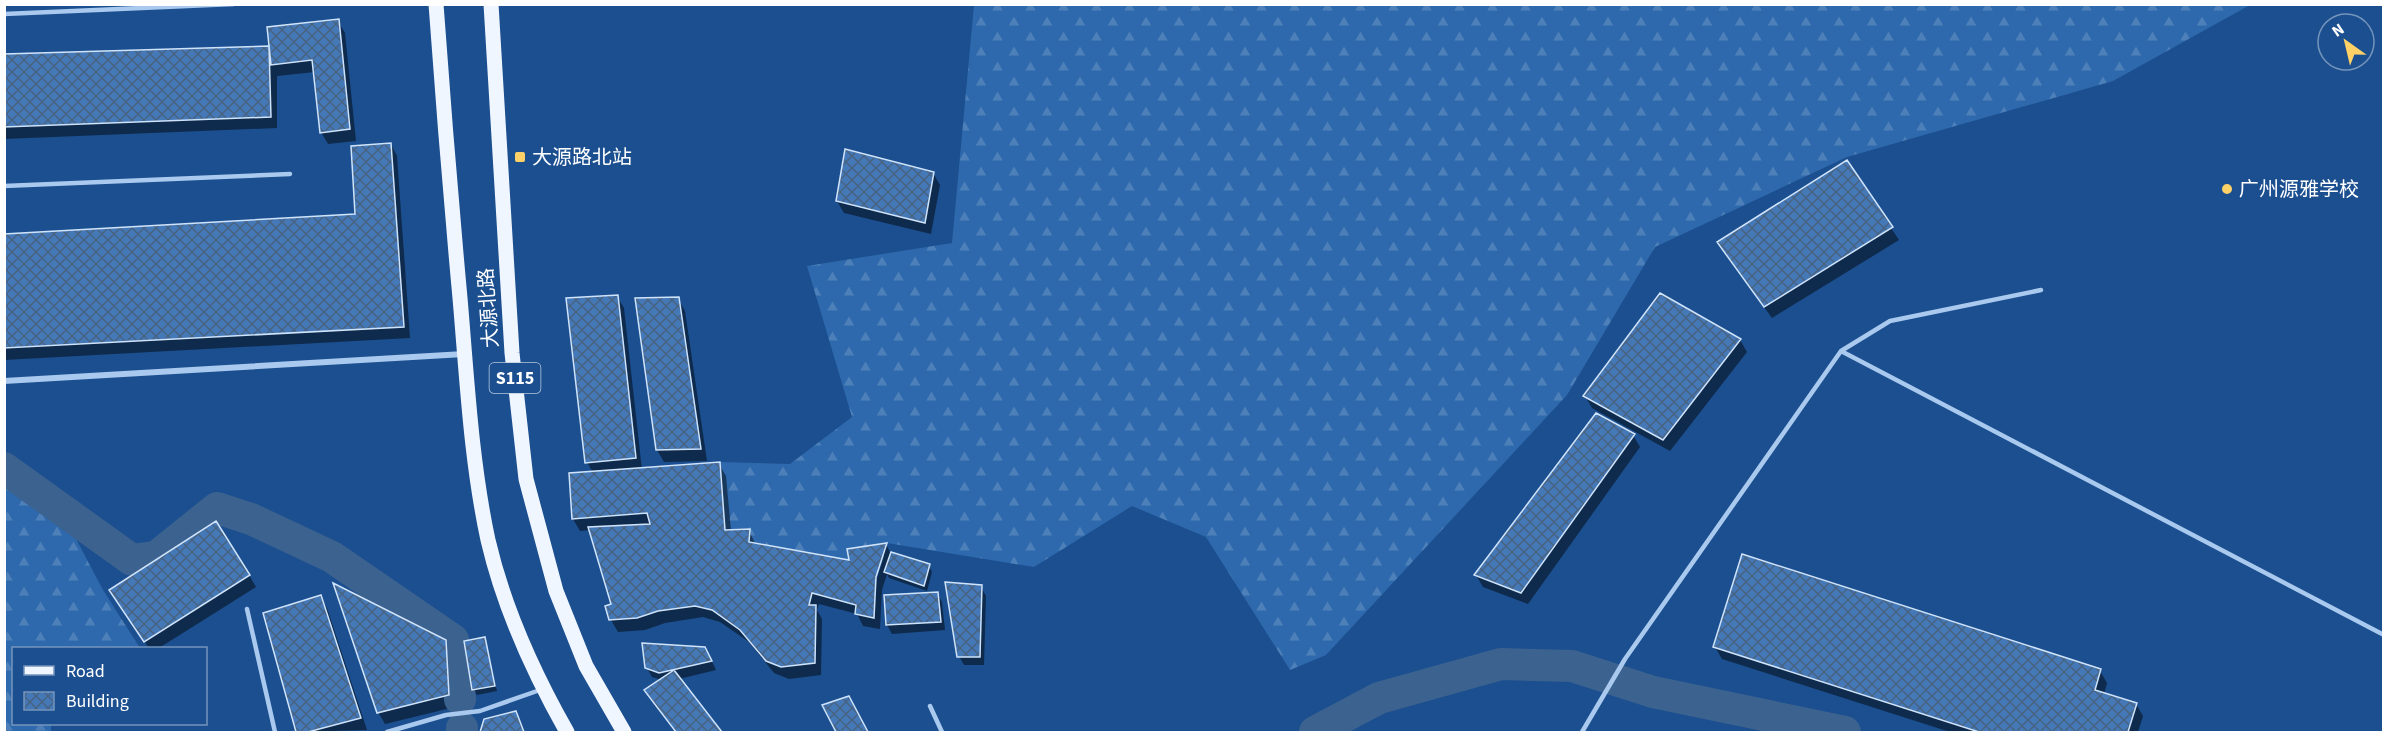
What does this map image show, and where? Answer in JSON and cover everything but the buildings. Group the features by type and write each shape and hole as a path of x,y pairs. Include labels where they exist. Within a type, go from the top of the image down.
{"main road":[{"name":"大源北路","path":"436,4 464,354 479,491 489,542 513,621 543,689 567,732"},
{"name":"大源北路","path":"490,4 512,353 526,479 556,591 586,666 624,732"}],"street":[{"path":"4,381 464,354"}],"lane":[{"path":"4,14 234,4"},
{"path":"4,186 290,174"},
{"path":"1582,732 1625,658 1841,351 1890,321 2041,290"},
{"path":"1841,351 2384,635"},
{"path":"247,609 275,732"},
{"path":"387,732 446,715 480,711 543,689"},
{"path":"930,706 942,732"}],"green space":[{"path":"974,5 2250,5 2113,81 1847,157 1655,247 1567,395 1326,655 1290,670 1206,537 1132,506 1034,567 887,543 848,549 849,560 749,542 750,529 725,530 720,462 790,464 852,417 807,266 952,243"},
{"path":"5,485 65,518 103,590 139,647 12,647 12,725 51,725 51,732 5,732"}],"waterway":[{"path":"4,468 132,560 156,557 217,508 251,519 332,557 453,640 460,699"},
{"path":"1315,732 1379,698 1501,664 1572,666 1653,692 1845,732"}],"place":[{"name":"大源路北站","path":"520,157"},
{"name":"广州源雅学校","path":"2227,189"}]}
